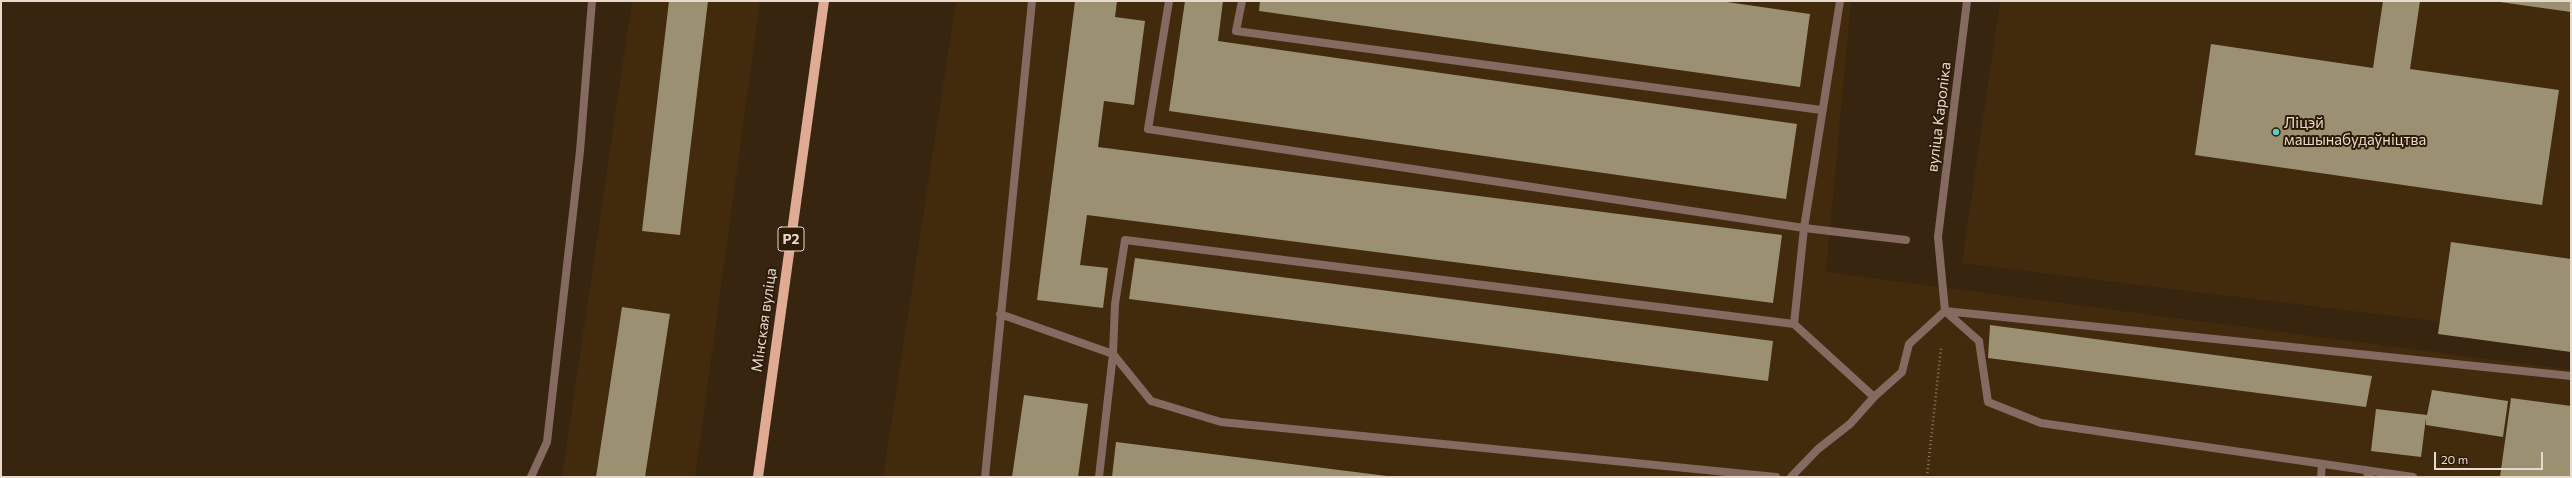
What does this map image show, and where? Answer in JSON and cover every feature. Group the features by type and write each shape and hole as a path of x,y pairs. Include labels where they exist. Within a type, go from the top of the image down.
{"main road":[{"name":"Мінская вуліца","path":"758,477 824,1"}],"street":[{"path":"531,477 547,442 580,151 592,1"},
{"path":"985,477 1032,1"},
{"path":"1169,1 1148,129 1804,228 1906,240"},
{"path":"1242,1 1236,31 1821,110"},
{"path":"1794,324 1804,228 1821,110 1840,1"},
{"name":"вуліца Кароліка","path":"1945,311 1938,237 1967,1"},
{"path":"1099,477 1112,354 1115,304 1125,240 1794,324 1874,397"},
{"path":"1945,311 1979,341 1988,402 2041,423 2322,464 2368,474 2413,477"},
{"path":"1791,477 1818,449 1850,424 1874,397 1902,372 1910,344 1945,311 2571,376"},
{"path":"1000,314 1112,354 1151,401 1221,422 1776,477"},
{"path":"2321,477 2322,464"}],"path":[{"path":"1927,477 1945,311"}],"shaded area":[{"path":"632,1 760,1 695,477 562,477"},
{"path":"956,1 1851,1 1826,272 2571,370 2571,477 883,477"},
{"name":"Ліцэй машынабудаўніцтва","path":"2000,1 2571,1 2571,338 1962,263"}],"building":[{"path":"669,1 708,1 680,235 642,231"},
{"path":"1075,1 1117,1 1115,17 1145,21 1134,105 1104,101 1098,147 1782,235 1773,303 1087,215 1080,265 1108,268 1103,308 1037,300"},
{"path":"1185,1 1223,1 1218,41 1797,124 1786,199 1169,111"},
{"path":"1260,1 1720,1 1810,14 1800,87 1259,11"},
{"path":"2383,1 2420,1 2410,69 2559,90 2542,205 2195,155 2211,44 2373,68"},
{"path":"2571,1 2571,12 2500,2"},
{"path":"2451,242 2571,259 2571,352 2438,334"},
{"path":"1135,258 1773,341 1768,381 1129,299"},
{"path":"622,307 670,314 645,477 596,477"},
{"path":"1990,325 2372,376 2366,407 1988,358"},
{"path":"2432,390 2508,401 2503,437 2426,425 2426,418 2421,457 2371,451 2376,409 2427,415"},
{"path":"1024,395 1088,404 1078,477 1012,477"},
{"path":"2511,398 2571,406 2571,477 2500,477"},
{"path":"1116,442 1387,476 1387,477 1112,477"}],"place":[{"name":"Ліцэй машынабудаўніцтва","path":"2276,132"}]}
